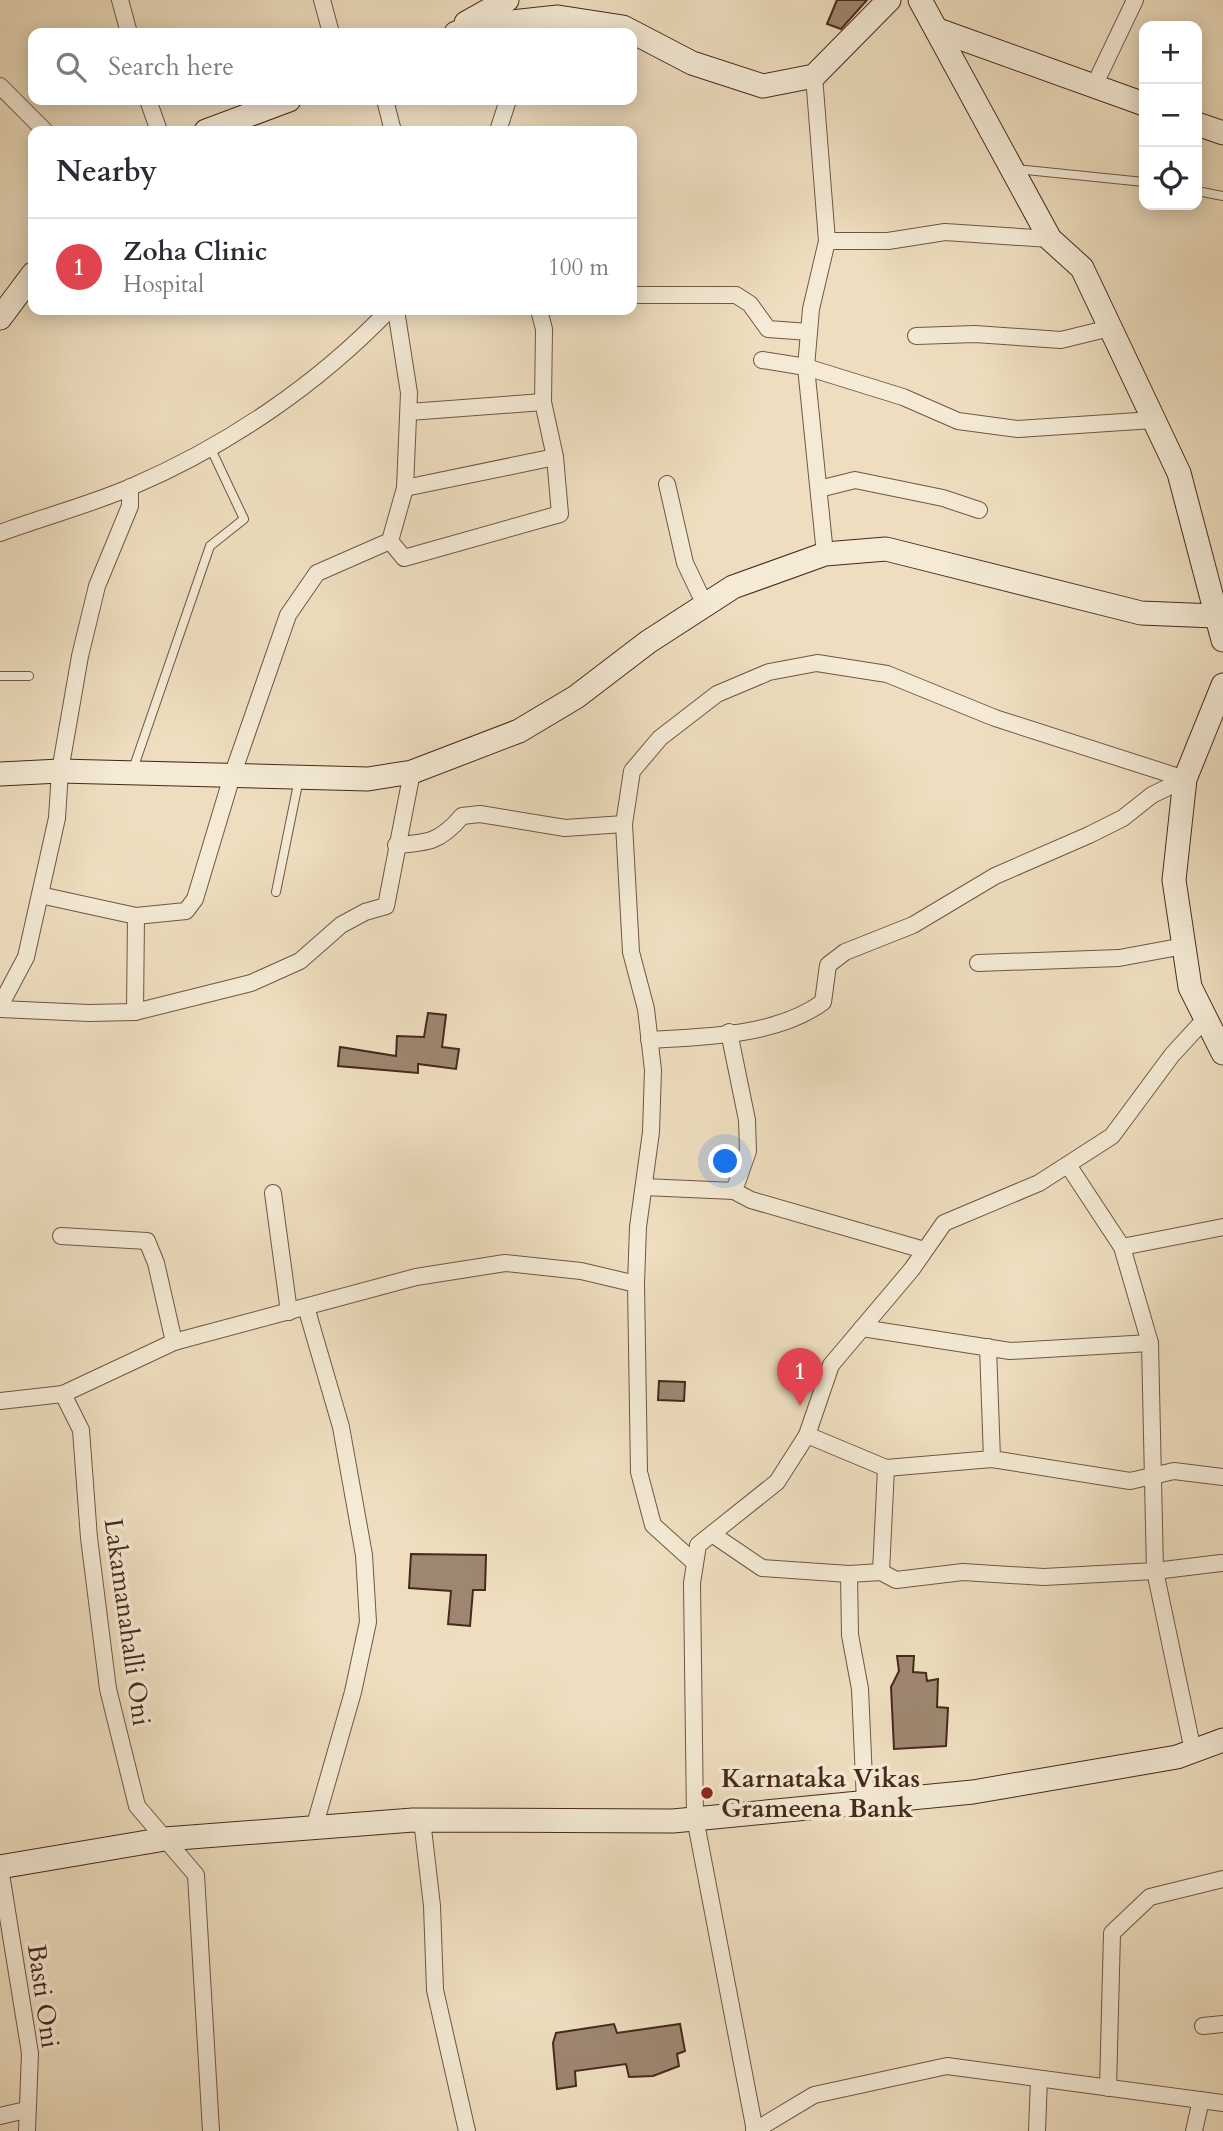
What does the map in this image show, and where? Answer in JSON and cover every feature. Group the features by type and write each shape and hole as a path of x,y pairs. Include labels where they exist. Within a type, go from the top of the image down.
{"street":[{"path":"120,0 128,28"},
{"path":"322,0 330,28"},
{"path":"637,35 692,64 763,86 814,76 889,0"},
{"path":"921,0 1050,239 1082,268 1179,473 1223,640"},
{"path":"1094,86 1135,0"},
{"path":"453,28 500,2"},
{"path":"522,27 558,18 625,28"},
{"path":"938,30 1139,102"},
{"path":"814,76 827,241 809,332 806,367 825,554"},
{"path":"0,86 40,126"},
{"path":"150,105 157,126"},
{"path":"219,126 276,105"},
{"path":"385,105 392,126"},
{"path":"500,126 506,105"},
{"path":"1202,126 1223,133"},
{"path":"827,241 888,241 946,232 1050,239"},
{"path":"0,318 28,281"},
{"path":"637,295 736,295 750,304 768,328 809,332"},
{"path":"0,533 130,487 210,447 276,406 350,350 384,315"},
{"path":"390,541 405,488 409,412 409,393 397,315"},
{"path":"390,541 404,558 560,514 555,457 543,402 544,329 540,315"},
{"path":"916,336 975,334 1061,340 1110,328"},
{"path":"762,360 806,367 903,397 958,421 1018,429 1153,420"},
{"path":"409,412 543,402"},
{"path":"405,488 555,457"},
{"path":"820,489 855,480 943,498 979,510"},
{"path":"667,484 685,563 705,605"},
{"path":"130,487 130,506 97,586 80,656 60,771 57,818 26,957 0,1007 89,1013 135,1012 251,983 300,961 341,925 365,912 386,906 412,772"},
{"path":"40,895 136,916 186,911 195,899 232,776 288,615 317,573 390,541"},
{"path":"0,774 60,771 368,779 412,772 519,731 576,697 648,642 733,587 825,554 886,549 1141,613 1215,616"},
{"path":"695,1563 653,1525 639,1472 636,1284 651,1132 653,1070 646,1009 631,952 624,824 632,771 660,738 717,694 768,672 817,663 887,674 995,718 1185,779"},
{"path":"1223,685 1185,779 1174,880 1190,987 1223,1053"},
{"path":"649,1040 765,1026 808,1013 823,1002 828,965 845,952 913,925 995,876 1123,818 1152,795 1185,779"},
{"path":"396,845 417,843 446,835 462,816 480,814 565,828 624,824"},
{"path":"135,1012 136,916"},
{"path":"978,963 1119,958 1184,946"},
{"path":"1206,1018 1172,1055 1112,1136 1039,1183 944,1223 831,1365 807,1435 777,1482 698,1545 692,1583 695,1818 754,2131 814,2095 947,2066 1223,2103"},
{"path":"729,1032 747,1120 748,1151 734,1191"},
{"path":"1068,1165 1122,1247 1150,1343 1156,1572 1193,1751"},
{"path":"644,1187 734,1191 751,1200 924,1250"},
{"path":"272,1193 289,1312"},
{"path":"1122,1247 1223,1227"},
{"path":"61,1236 146,1241 156,1263 174,1342"},
{"path":"0,1401 63,1394 174,1342 416,1277 505,1262 582,1271 636,1284"},
{"path":"306,1307 341,1427 364,1555 368,1622 353,1692 314,1828"},
{"path":"862,1328 1010,1351 1150,1343"},
{"path":"988,1347 992,1459"},
{"name":"Lakamanahalli Oni","path":"63,1394 82,1430 89,1538 108,1689 137,1806 196,1875 211,2131"},
{"path":"807,1435 886,1468 992,1459 1130,1481 1174,1471 1223,1477"},
{"path":"881,1572 886,1468"},
{"path":"712,1534 762,1568 849,1574 881,1572 896,1580 963,1572 1044,1577 1156,1572 1221,1563"},
{"path":"849,1574 850,1635 860,1689 865,1802"},
{"path":"0,1868 164,1839 422,1820 695,1818 973,1792 1177,1757 1223,1740"},
{"path":"422,1820 432,1906 435,1990 467,2131"},
{"name":"Basti Oni","path":"0,1868 30,2053 27,2131"},
{"path":"1108,2088 1112,1933 1150,1897 1223,1879"},
{"path":"1203,2026 1223,2024"},
{"path":"1037,2131 1038,2079"},
{"path":"1194,2131 1201,2100"},
{"path":"0,2116 26,2110"}],"lane":[{"path":"1013,169 1139,182"},
{"path":"1202,192 1223,196"},
{"path":"132,773 210,546 244,519 210,447"},
{"path":"0,676 29,676"},
{"path":"276,892 299,778"}],"building":[{"path":"837,0 867,0 841,29 827,24"},
{"path":"428,1013 446,1015 442,1047 459,1049 456,1069 418,1064 418,1073 338,1066 340,1047 396,1056 397,1036 424,1037"},
{"path":"659,1381 685,1382 684,1401 658,1400"},
{"path":"411,1554 486,1555 485,1590 473,1590 470,1626 448,1624 451,1591 409,1588"},
{"path":"897,1656 914,1656 913,1672 926,1673 927,1681 938,1679 937,1707 948,1708 946,1746 894,1749 891,1687 899,1671"},
{"path":"614,2024 617,2033 680,2024 685,2051 677,2054 679,2066 653,2076 629,2077 626,2064 575,2071 576,2086 557,2089 553,2043 556,2033"}],"place":[{"name":"Zoha Clinic","path":"800,1406"},
{"name":"Karnataka Vikas Grameena Bank","path":"707,1793"}]}
